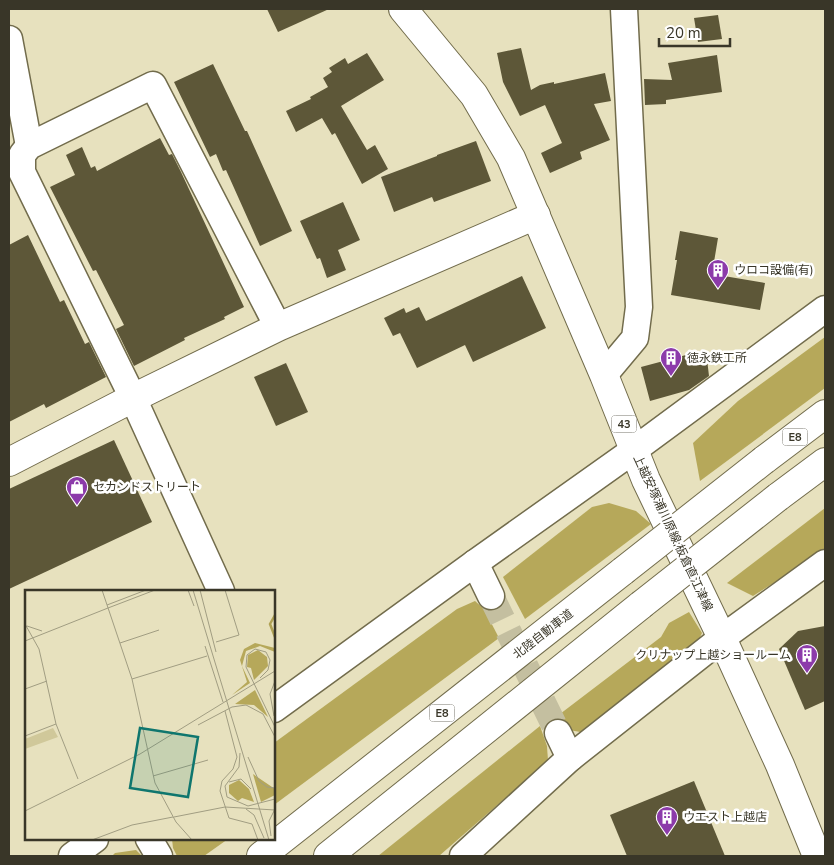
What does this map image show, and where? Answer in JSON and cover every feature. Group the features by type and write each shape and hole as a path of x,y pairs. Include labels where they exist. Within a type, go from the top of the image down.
{"main road":[{"name":"上越安塚浦川原線;板倉直江津線","path":"403,9 474,95 511,158 604,375 646,480 722,638 780,765 817,856"},
{"path":"9,462 133,398 278,327 536,215"},
{"name":"北陸自動車道","path":"261,856 825,414"},
{"path":"328,856 778,497 825,462"}],"street":[{"path":"604,375 635,338 639,306 624,9"},
{"path":"9,39 29,146"},
{"path":"221,590 133,398 22,172 22,155 29,146 153,85 278,327"},
{"path":"275,706 634,450 825,309"},
{"path":"475,563 491,596"},
{"path":"462,856 570,758 722,638 825,563"},
{"path":"558,734 570,758"},
{"path":"72,856 94,840"},
{"path":"150,840 159,856"}],"shaded area":[{"path":"825,337 825,388 700,481 693,443 738,401"},
{"path":"609,503 636,511 651,524 525,619 503,577 592,507"},
{"path":"825,508 825,548 804,564 753,596 727,583"},
{"path":"475,601 484,609 499,638 275,804 275,742 457,609"},
{"path":"689,612 702,633 696,645 586,733 569,730 560,714 661,637 669,623"},
{"path":"540,726 547,746 548,761 439,856 378,856"},
{"path":"172,840 227,840 204,856 177,856"},
{"path":"136,850 142,856 112,856 115,853"}],"building":[{"path":"267,9 329,9 278,32"},
{"path":"718,15 722,39 698,42 694,18"},
{"path":"521,48 531,90 540,85 554,82 554,84 605,73 611,101 594,104 610,140 580,152 582,159 550,173 541,153 562,143 545,105 520,116 503,82 497,53"},
{"path":"367,53 384,80 341,106 367,150 375,145 388,169 362,184 335,133 332,135 322,118 296,132 286,111 311,99 310,97 328,87 323,78 332,72 329,68 345,58 348,64"},
{"path":"717,55 722,92 666,100 666,104 645,105 644,79 672,80 668,63"},
{"path":"213,64 245,131 247,131 292,231 260,246 226,170 223,171 216,154 210,157 174,82"},
{"path":"160,138 169,155 172,154 181,172 244,307 224,317 225,319 184,338 185,340 134,366 116,329 124,325 96,270 93,271 50,187 75,175 66,155 82,147 91,168 95,166 97,171"},
{"path":"476,141 491,181 434,202 432,197 394,212 381,177"},
{"path":"343,202 360,240 338,250 346,270 327,278 320,258 317,259 300,221"},
{"name":"ウロコ設備(有)","path":"680,231 718,238 712,274 765,283 760,310 671,295"},
{"path":"28,235 60,302 64,300 85,344 89,342 106,377 46,408 44,404 9,422 9,245"},
{"path":"522,276 546,328 473,362 465,345 417,368 400,333 393,336 384,318 404,308 406,313 419,307 426,321"},
{"name":"徳永鉄工所","path":"701,351 702,360 707,359 709,376 689,390 650,401 641,367"},
{"path":"286,363 308,412 276,426 254,377"},
{"name":"セカンドストリート","path":"114,440 152,522 9,589 9,489"},
{"name":"クリナップ上越ショールーム","path":"825,626 825,701 805,710 779,649 798,631"},
{"name":"ウエスト上越店","path":"694,781 725,856 627,856 610,815"}],"tunnel":[{"path":"491,596 558,733"}],"place":[{"name":"ウロコ設備(有)","path":"718,289"},
{"name":"徳永鉄工所","path":"671,377"},
{"name":"セカンドストリート","path":"77,506"},
{"name":"クリナップ上越ショールーム","path":"807,674"},
{"name":"ウエスト上越店","path":"667,836"}]}
